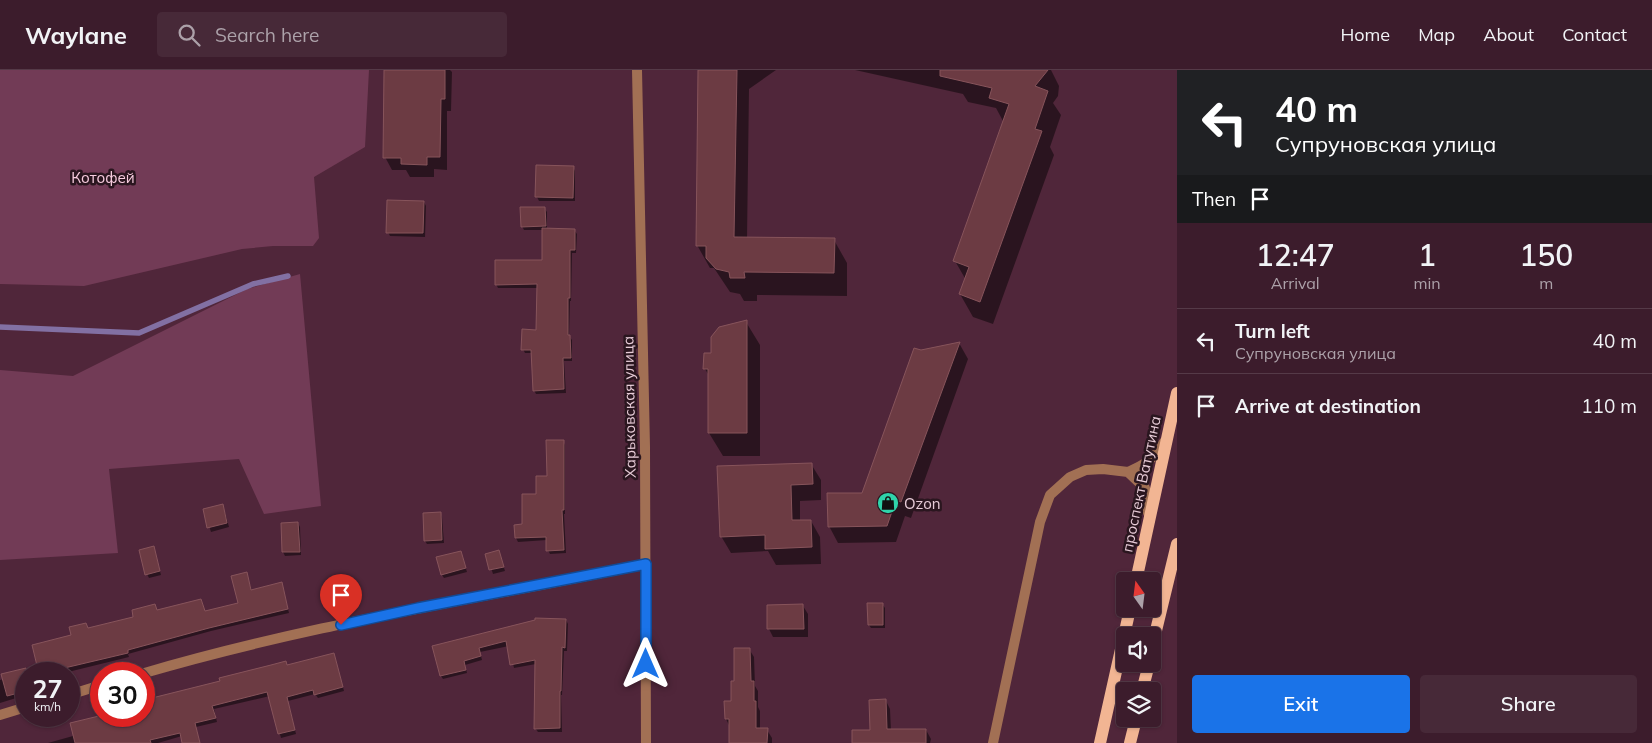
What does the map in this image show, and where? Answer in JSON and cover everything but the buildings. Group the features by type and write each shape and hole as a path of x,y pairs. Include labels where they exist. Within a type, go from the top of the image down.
{"main road":[{"name":"проспект Ватутина","path":"1138,572 1177,393"},
{"path":"1157,627 1177,544"},
{"path":"1100,743 1128,618"},
{"path":"1130,743 1134,727"}],"street":[{"name":"Харьковская улица","path":"637,70 646,564 646,743"},
{"path":"993,743 1040,522 1050,495 1070,477 1086,470 1103,468 1128,472 1143,465 1155,456 1168,436"},
{"path":"1128,472 1145,488 1149,524"},
{"path":"155,670 363,619 646,564"},
{"path":"0,715 15,711"}],"green space":[{"name":"Котофей","path":"0,70 369,70 365,147 314,177 319,238 313,246 273,246 242,249 84,286 0,284"},
{"path":"300,274 321,506 264,514 239,459 109,469 118,553 0,560 0,370 73,376 247,289"}],"waterway":[{"path":"0,327 139,333 253,284 288,276"}],"place":[{"name":"Ozon","path":"888,503"}],"route":[{"path":"341,625 418,608 646,564 646,664"}]}
